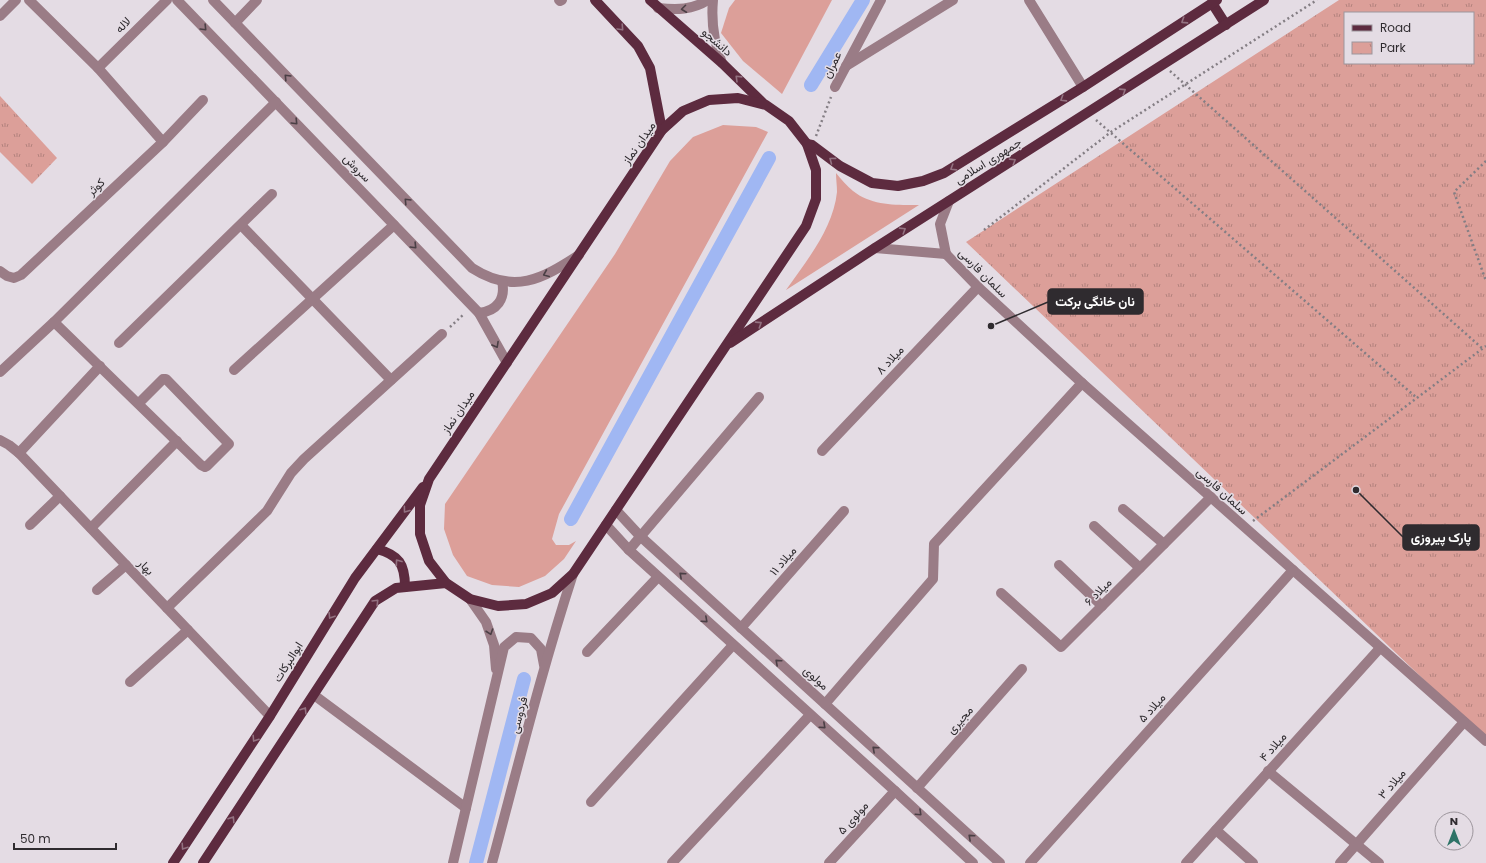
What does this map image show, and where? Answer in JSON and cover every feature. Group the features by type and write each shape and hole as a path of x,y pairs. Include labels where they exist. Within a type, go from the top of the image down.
{"main road":[{"path":"594,0 638,46 650,68 662,130"},
{"name":"دانشجو","path":"650,0 722,63 766,105"},
{"name":"جمهوری اسلامی","path":"726,345 875,248 1264,0"},
{"path":"1214,2 1226,25"},
{"name":"جمهوری اسلامی","path":"810,144 840,166 872,183 898,186 923,181 944,173 1083,87 1214,2"},
{"name":"میدان نماز","path":"738,98 766,105 789,121 810,144 816,170 816,199 806,226 573,574 552,593 526,604 498,606 470,599 446,583 429,561 420,534 420,506 429,479 662,130 683,111 709,100 738,98"},
{"name":"ابوالبرکات","path":"173,863 270,716 355,578 429,479"},
{"path":"377,549 389,553 400,562 405,574 404,587"},
{"path":"203,863 375,601 396,588 446,583"}],"street":[{"path":"0,16 16,0"},
{"path":"29,0 98,68 163,142"},
{"name":"لاله","path":"98,68 166,0"},
{"name":"سروش","path":"177,0 475,310 506,363"},
{"name":"سروش","path":"213,0 472,268 489,278 502,281 530,281 555,270 579,255"},
{"path":"234,23 257,0"},
{"path":"658,8 673,10 688,9 700,5 708,0"},
{"path":"713,0 713,28 716,47 722,63"},
{"name":"عمران","path":"836,87 881,0"},
{"path":"846,66 953,0"},
{"path":"1029,0 1083,87"},
{"name":"کوثر","path":"0,271 7,276 14,278 21,275 163,142 203,100"},
{"path":"0,372 54,322 276,102"},
{"path":"119,344 272,194"},
{"path":"875,248 946,254 940,224 949,201"},
{"path":"241,225 391,380"},
{"path":"234,370 394,225"},
{"name":"سلمان فارسی","path":"946,254 978,287 1082,383 1486,741"},
{"path":"475,310 486,312 494,309 503,296 504,289 502,281"},
{"name":"میلاد ۸","path":"822,451 978,287"},
{"path":"54,322 205,467 229,444 166,379 163,379 139,403"},
{"path":"167,608 267,511 291,473 304,459 442,334"},
{"path":"19,453 100,366"},
{"path":"825,704 933,579 934,544 1082,383"},
{"path":"629,550 759,397"},
{"name":"بهار","path":"0,440 19,453 270,716"},
{"path":"91,528 177,441"},
{"path":"30,525 60,496"},
{"name":"میلاد ۶","path":"1001,593 1061,647 1211,497"},
{"path":"1123,509 1164,544"},
{"name":"مولوی","path":"616,510 640,536 1000,863"},
{"name":"میلاد ۱۱","path":"741,628 844,511"},
{"path":"606,525 629,550 658,577 973,863"},
{"path":"1094,526 1140,568"},
{"path":"97,590 126,565"},
{"path":"1059,565 1102,606"},
{"name":"میلاد ۵","path":"1030,863 1293,570"},
{"name":"فردوسی","path":"492,863 544,669 573,574"},
{"path":"587,652 658,577"},
{"path":"470,599 486,622 494,645 497,676"},
{"path":"130,682 188,630"},
{"path":"453,863 466,808 466,801 504,647 516,637 531,638 542,649 544,669"},
{"path":"591,802 733,645"},
{"name":"میلاد ۴","path":"1186,863 1380,648"},
{"name":"مجیری","path":"917,788 1022,670"},
{"path":"314,694 466,808"},
{"path":"672,863 810,715"},
{"name":"میلاد ۳","path":"1340,863 1464,722"},
{"path":"1268,771 1378,863"},
{"name":"مولوی ۵","path":"829,863 895,791"},
{"path":"1216,830 1253,863"}],"path":[{"path":"984,230 1110,132 1317,0"},
{"path":"1163,65 1483,349"},
{"name":"عمران","path":"810,144 836,87"},
{"path":"1088,113 1416,398"},
{"path":"1486,161 1454,192 1486,281"},
{"path":"442,334 475,310"},
{"path":"1244,527 1486,346"}],"green space":[{"path":"735,0 832,0 782,94 743,61 721,33 729,8"},
{"path":"1339,0 1486,0 1486,739 966,242"},
{"path":"0,96 57,158 32,184 0,152"},
{"path":"723,125 756,127 768,132 559,514 552,539 556,545 569,545 576,541 564,559 545,576 519,587 492,585 467,576 453,555 444,529 445,504 615,254 670,161 693,137"},
{"path":"836,173 853,191 868,200 884,204 919,205 786,290 818,244 825,231 835,206 837,192"}],"waterway":[{"path":"811,85 863,0"},
{"path":"571,519 769,158"},
{"path":"476,863 524,679"}],"place":[{"name":"نان خانگی برکت","path":"991,326"},
{"name":"پارک پیروزی","path":"1356,490"}]}
